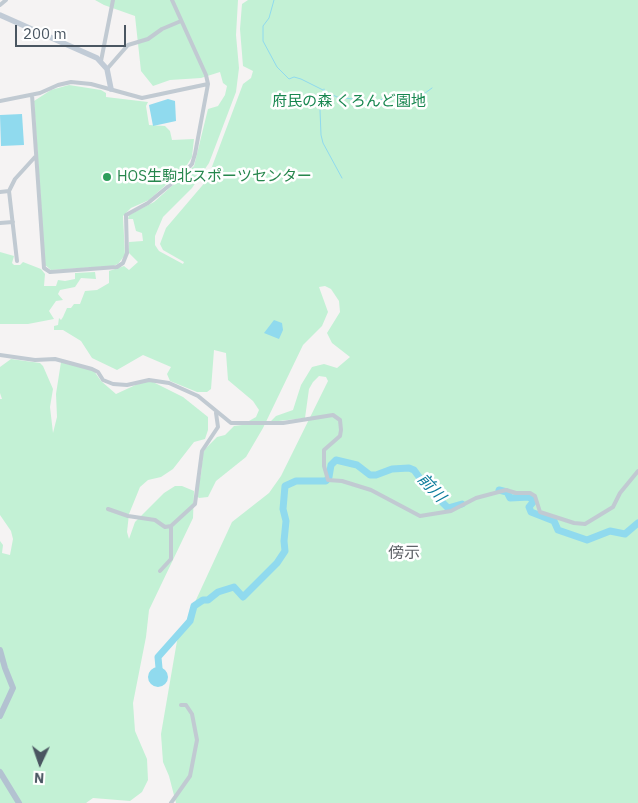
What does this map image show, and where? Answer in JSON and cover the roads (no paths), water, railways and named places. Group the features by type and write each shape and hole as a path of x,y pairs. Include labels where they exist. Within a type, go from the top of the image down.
{"main road":[{"path":"0,650 4,668 14,688 0,716"},
{"path":"0,772 19,803"}],"street":[{"path":"0,5 6,0"},
{"path":"101,62 113,0"},
{"path":"32,95 44,268 50,272 117,267 123,263 127,253 126,214 148,203 192,164 208,84 206,75 172,0"},
{"path":"0,15 101,62 107,69 111,89"},
{"path":"107,69 128,45 148,39 168,26 181,21"},
{"path":"0,95 1,101 32,95 71,82 111,89 142,98 208,84"},
{"path":"17,261 10,191 16,180 35,157"},
{"path":"0,192 10,191"},
{"path":"0,223 13,222"},
{"path":"0,355 35,360 55,359 95,371 103,380 113,384 127,385 149,380 170,383 198,396 225,420 236,424 252,422 283,423 327,415 338,417 341,424 340,436 325,448 323,453 327,479 342,481 371,490 420,516 451,511 476,498 505,490 530,493 535,496 537,509 540,512 574,523 585,524 613,507 620,493 638,471"},
{"path":"108,509 128,516 154,520 165,527 171,526 194,504 202,451 217,430 216,413"},
{"path":"160,571 171,559 171,526"},
{"path":"171,803 190,776 197,740 192,714 186,705 181,705"}],"water":[{"path":"168,99 175,101 176,121 153,126 149,105"},
{"path":"22,114 24,145 1,146 0,115"},
{"path":"274,320 282,323 283,330 279,339 264,333"},
{"path":"158,667 165,670 168,677 165,684 158,687 151,684 148,677 151,670"}],"waterway":[{"path":"274,0 269,18 263,26 263,41 277,67 289,79 294,77 301,79 337,97 376,102 392,95 421,96 432,88"},
{"path":"324,89 324,100 320,110 321,135 323,143 342,178"},
{"name":"前川","path":"159,668 158,657 190,621 194,606 203,600 208,600 218,592 234,587 243,597 277,563 285,551 286,521 283,509 285,486 296,481 326,481 329,477 331,465 336,460 357,465 370,475 376,475 392,469 409,468 414,470 425,485 448,508 462,504"},
{"name":"前川","path":"499,490 507,492 510,498 529,497 534,501 529,507 531,512 554,521 558,530 587,540 610,531 625,534 638,523"}],"place":[{"name":"HOS生駒北スポーツセンター","path":"107,177"}],"district":[{"name":"傍示","path":"404,553"}],"park label":[{"name":"府民の森 くろんど園地","path":"349,102"}]}
